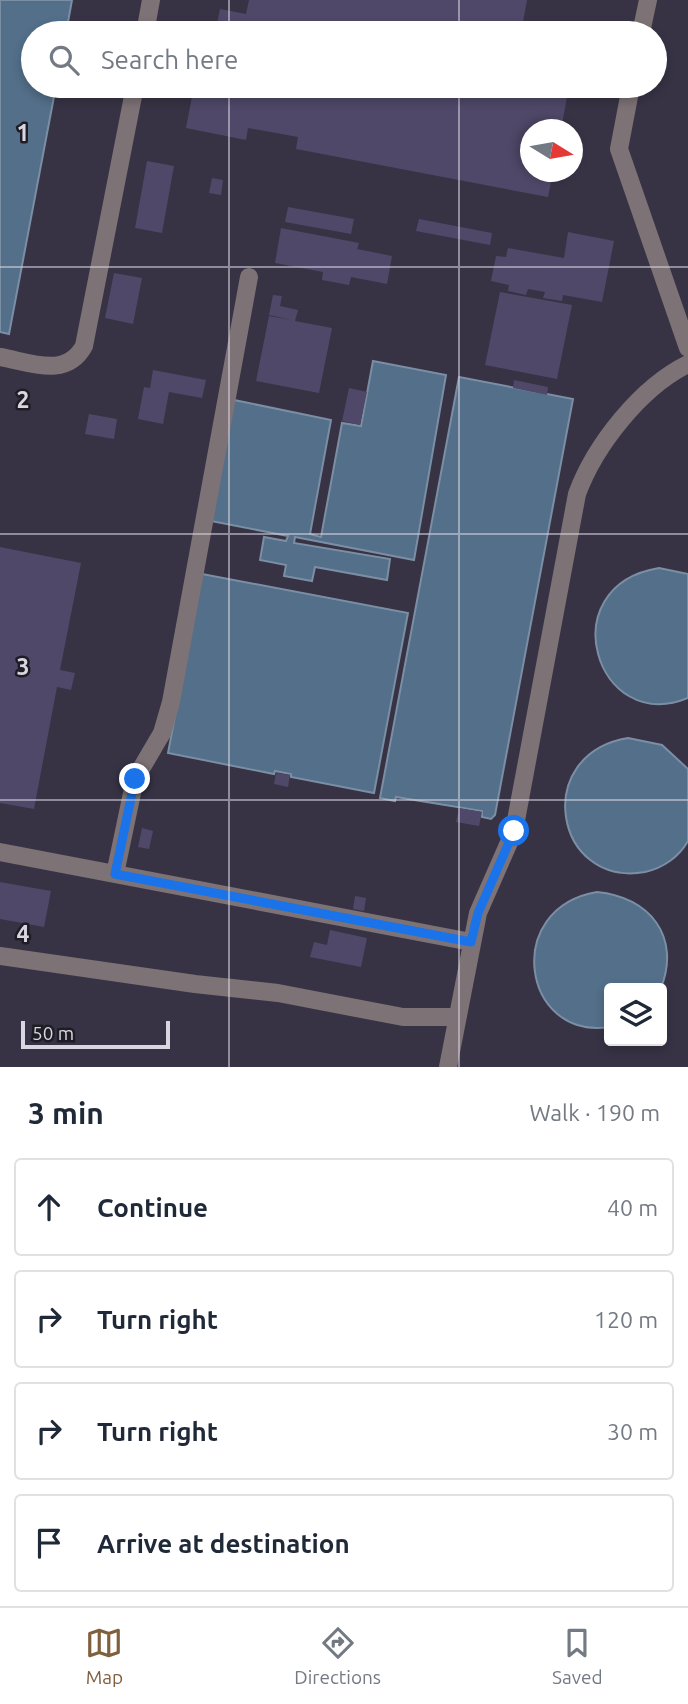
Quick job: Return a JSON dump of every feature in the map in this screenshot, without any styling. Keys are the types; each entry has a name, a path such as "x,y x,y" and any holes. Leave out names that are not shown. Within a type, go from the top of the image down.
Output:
{"lane":[{"path":"147,21 151,0"},
{"path":"644,21 648,0"},
{"path":"0,357 62,366 73,362 84,346 133,98"},
{"path":"629,98 619,149 688,348"},
{"path":"115,874 135,779 162,733 171,702 249,277"},
{"path":"447,1067 478,913 514,831 581,485 608,438 654,384 688,364"},
{"path":"0,852 471,942"},
{"path":"0,956 278,993 403,1017 457,1017"}],"water":[{"path":"0,0 72,0 68,21 21,21 21,98 54,98 9,334 0,332"},
{"path":"373,361 446,375 414,560 295,537 294,543 390,559 387,580 315,567 312,581 284,576 286,565 260,560 264,537 286,541 288,536 211,521 234,400 331,420 310,534 321,537 342,423 361,426"},
{"path":"459,377 573,399 495,815 491,819 482,817 482,811 396,797 395,801 380,798"},
{"path":"659,568 688,574 688,698 656,704 629,696 610,678 598,654 596,627 605,601 625,580"},
{"path":"202,574 408,613 374,793 291,777 291,774 275,771 274,774 168,753"},
{"path":"628,738 662,745 688,769 688,841 670,861 645,872 614,871 590,860 574,841 566,817 567,792 577,768 597,749"},
{"path":"597,892 616,895 646,911 664,937 667,952 662,983 604,983 604,1027 580,1026 557,1014 542,994 535,970 536,945 547,922 567,903"}],"building":[{"path":"249,0 527,0 523,21 218,21 220,9 246,14"},
{"path":"192,98 567,98 563,119 520,119 520,182 551,182 548,197 296,149 298,137 248,128 246,140 186,128"},
{"path":"147,161 174,166 162,233 135,228"},
{"path":"212,178 223,180 221,195 209,193"},
{"path":"288,207 354,219 351,234 285,222"},
{"path":"419,219 492,233 490,245 416,231"},
{"path":"281,228 359,243 357,249 392,256 387,284 351,277 349,285 322,280 323,272 275,263"},
{"path":"568,232 614,241 602,302 563,295 562,301 543,298 545,292 528,289 526,295 508,291 509,285 491,281 496,256 506,257 508,248 564,258"},
{"path":"114,273 142,278 133,324 105,318"},
{"path":"500,292 572,305 557,379 485,365"},
{"path":"273,295 282,296 280,306 298,310 295,321 332,328 319,393 256,381 269,316 291,320 269,315"},
{"path":"153,370 206,380 202,398 169,392 163,424 138,419 144,387 150,388"},
{"path":"514,380 548,387 547,395 513,388"},
{"path":"349,388 367,392 360,425 342,421"},
{"path":"89,414 117,419 114,439 85,434"},
{"path":"0,547 81,563 60,670 75,673 71,690 57,687 34,809 0,803"},
{"path":"276,773 290,775 288,787 274,784"},
{"path":"459,808 482,812 479,826 456,822"},
{"path":"142,828 153,831 149,849 138,847"},
{"path":"0,882 51,891 44,927 0,919"},
{"path":"355,896 366,898 364,911 353,909"},
{"path":"330,930 367,938 361,967 310,957 314,942 327,945"}],"route":[{"path":"135,779 115,874 471,942 478,913 514,831"}]}
